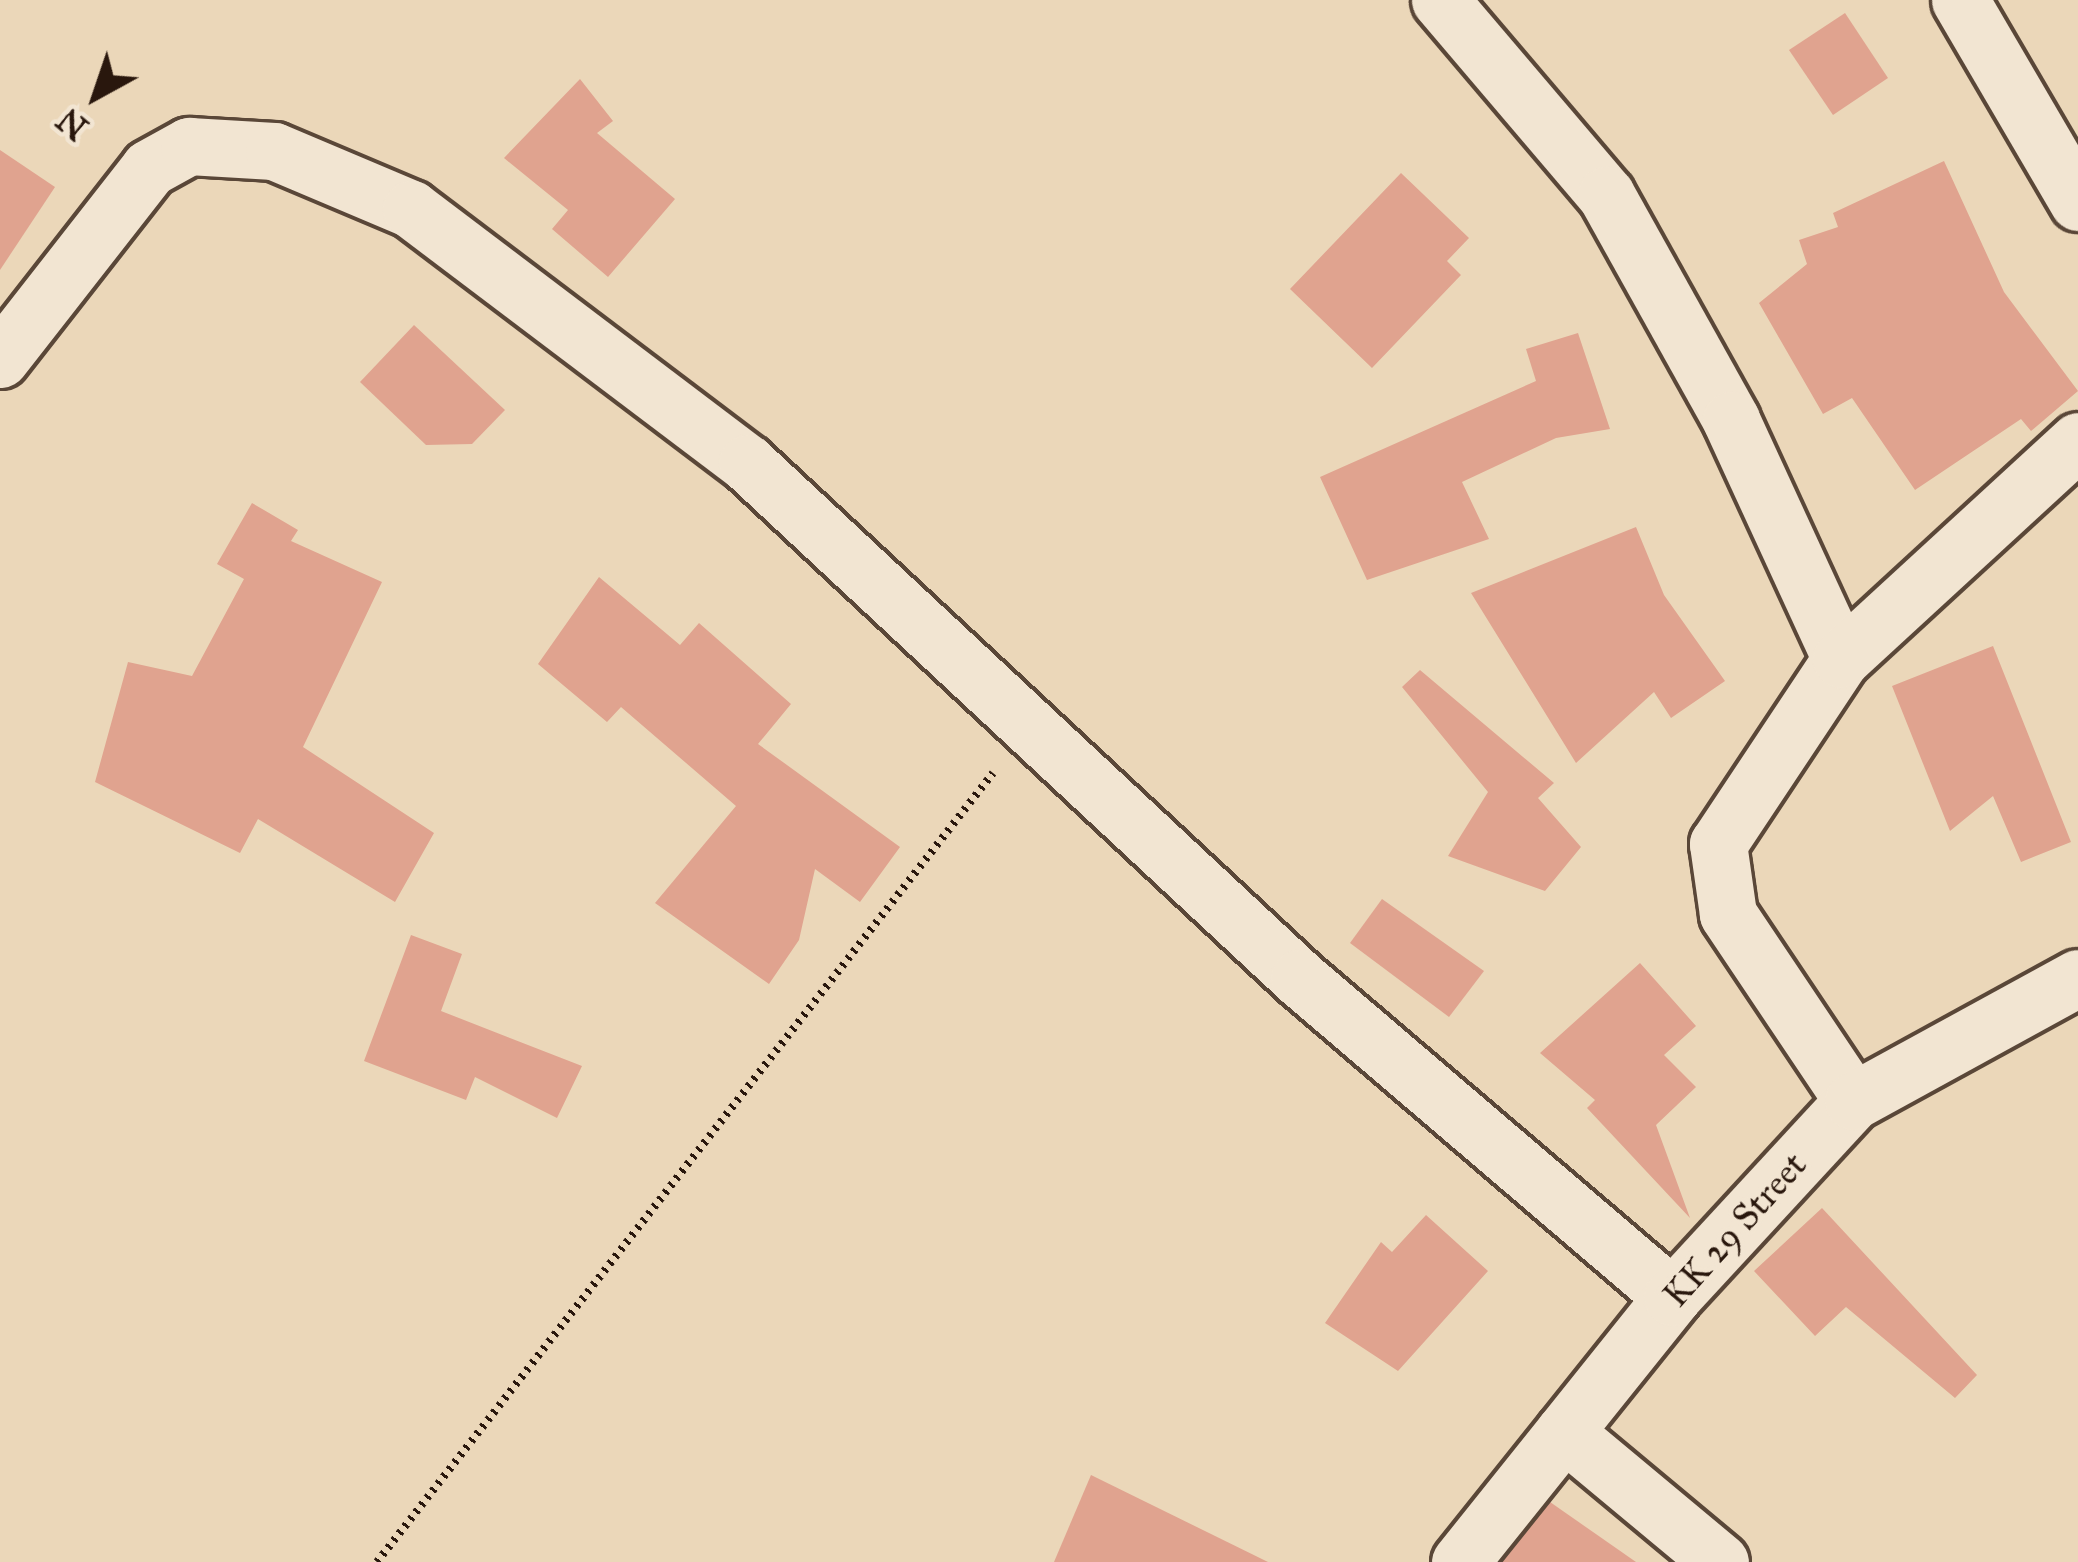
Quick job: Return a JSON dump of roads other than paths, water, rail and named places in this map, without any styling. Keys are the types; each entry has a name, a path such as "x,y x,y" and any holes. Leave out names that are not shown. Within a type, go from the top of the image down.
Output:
{"street":[{"path":"1440,0 1606,195 1731,420 1841,659"},
{"path":"1960,0 2078,202"},
{"path":"0,358 149,168 189,146 274,151 411,209 728,449 1299,978 1672,1297"},
{"path":"1852,1101 1728,914 1718,844 1841,659 2078,442"},
{"name":"KK 29 Street","path":"1460,1562 1672,1297 1852,1101 2078,978"},
{"path":"1564,1432 1720,1562"}]}
